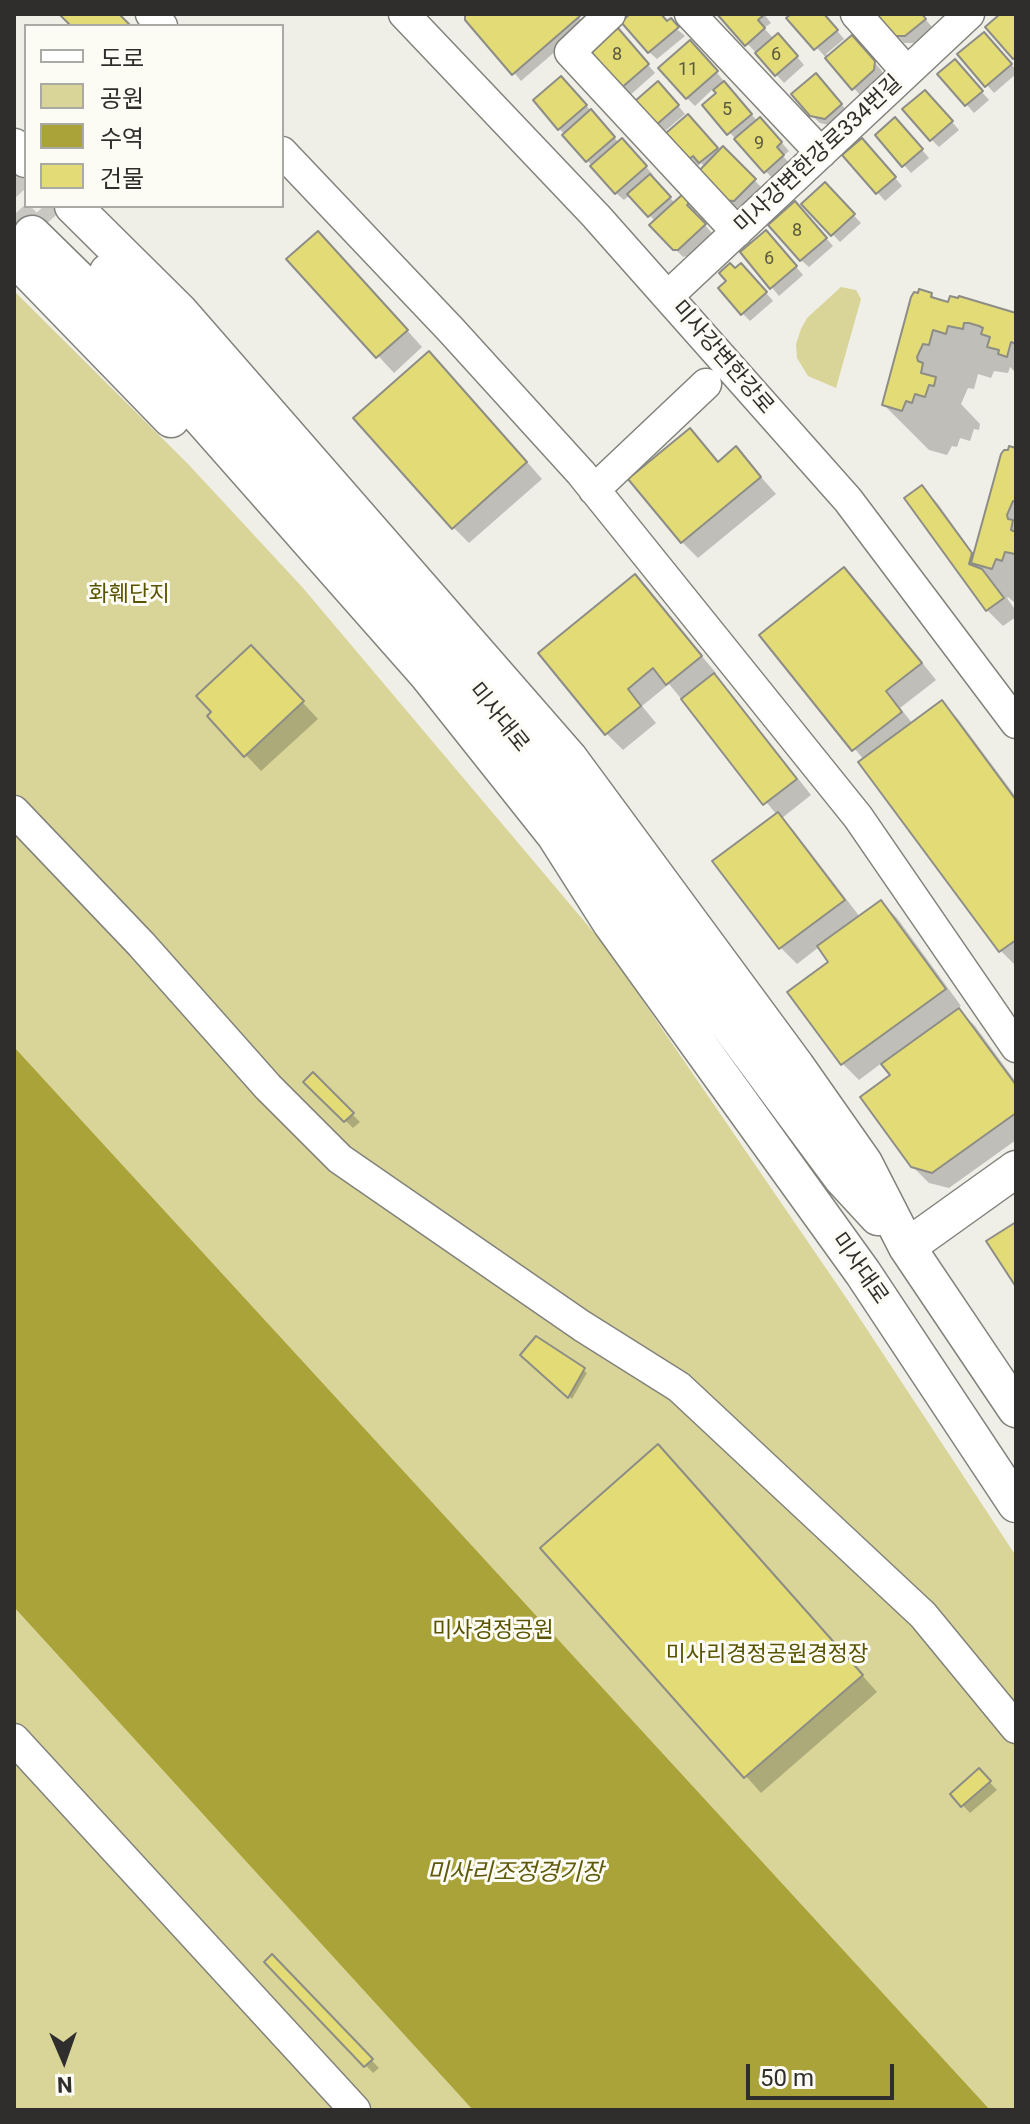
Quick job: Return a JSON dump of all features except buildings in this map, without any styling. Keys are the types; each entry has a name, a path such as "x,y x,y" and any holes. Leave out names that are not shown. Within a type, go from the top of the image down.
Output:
{"main road":[{"name":"미사대로","path":"38,231 233,482 437,717 568,879 611,923 863,1273 1016,1504"},
{"name":"미사대로","path":"38,231 180,312 569,758 855,1151 907,1247 1016,1409"},
{"path":"907,1247 1016,1169"}],"street":[{"path":"610,14 570,52 737,232"},
{"path":"690,14 821,153"},
{"path":"856,14 907,72"},
{"name":"미사강변한강로334번길","path":"668,296 969,14"},
{"name":"미사강변한강로","path":"415,17 848,500 1016,723"},
{"path":"284,154 451,330 594,490 858,817 1016,1047"},
{"path":"594,490 706,384"},
{"path":"14,811 141,944 268,1087 340,1159 582,1326 679,1387 923,1615 1016,1728"},
{"path":"14,1739 355,2110"}],"green space":[{"path":"841,287 856,290 861,299 836,388 808,376 797,358 796,344 807,318"},
{"name":"미사경정공원","path":"14,291 189,465 303,588 606,947 847,1299 1016,1556 1016,2110 14,2110"}],"water":[{"name":"미사리조정경기장","path":"14,1047 990,2110 473,2110 14,1607"}],"tunnel":[{"path":"14,175 24,186"},
{"path":"46,208 54,217"},
{"path":"14,215 32,234"}],"park label":[{"name":"화훼단지","path":"129,595"},
{"name":"미사리경정공원경정장","path":"767,1655"}]}
